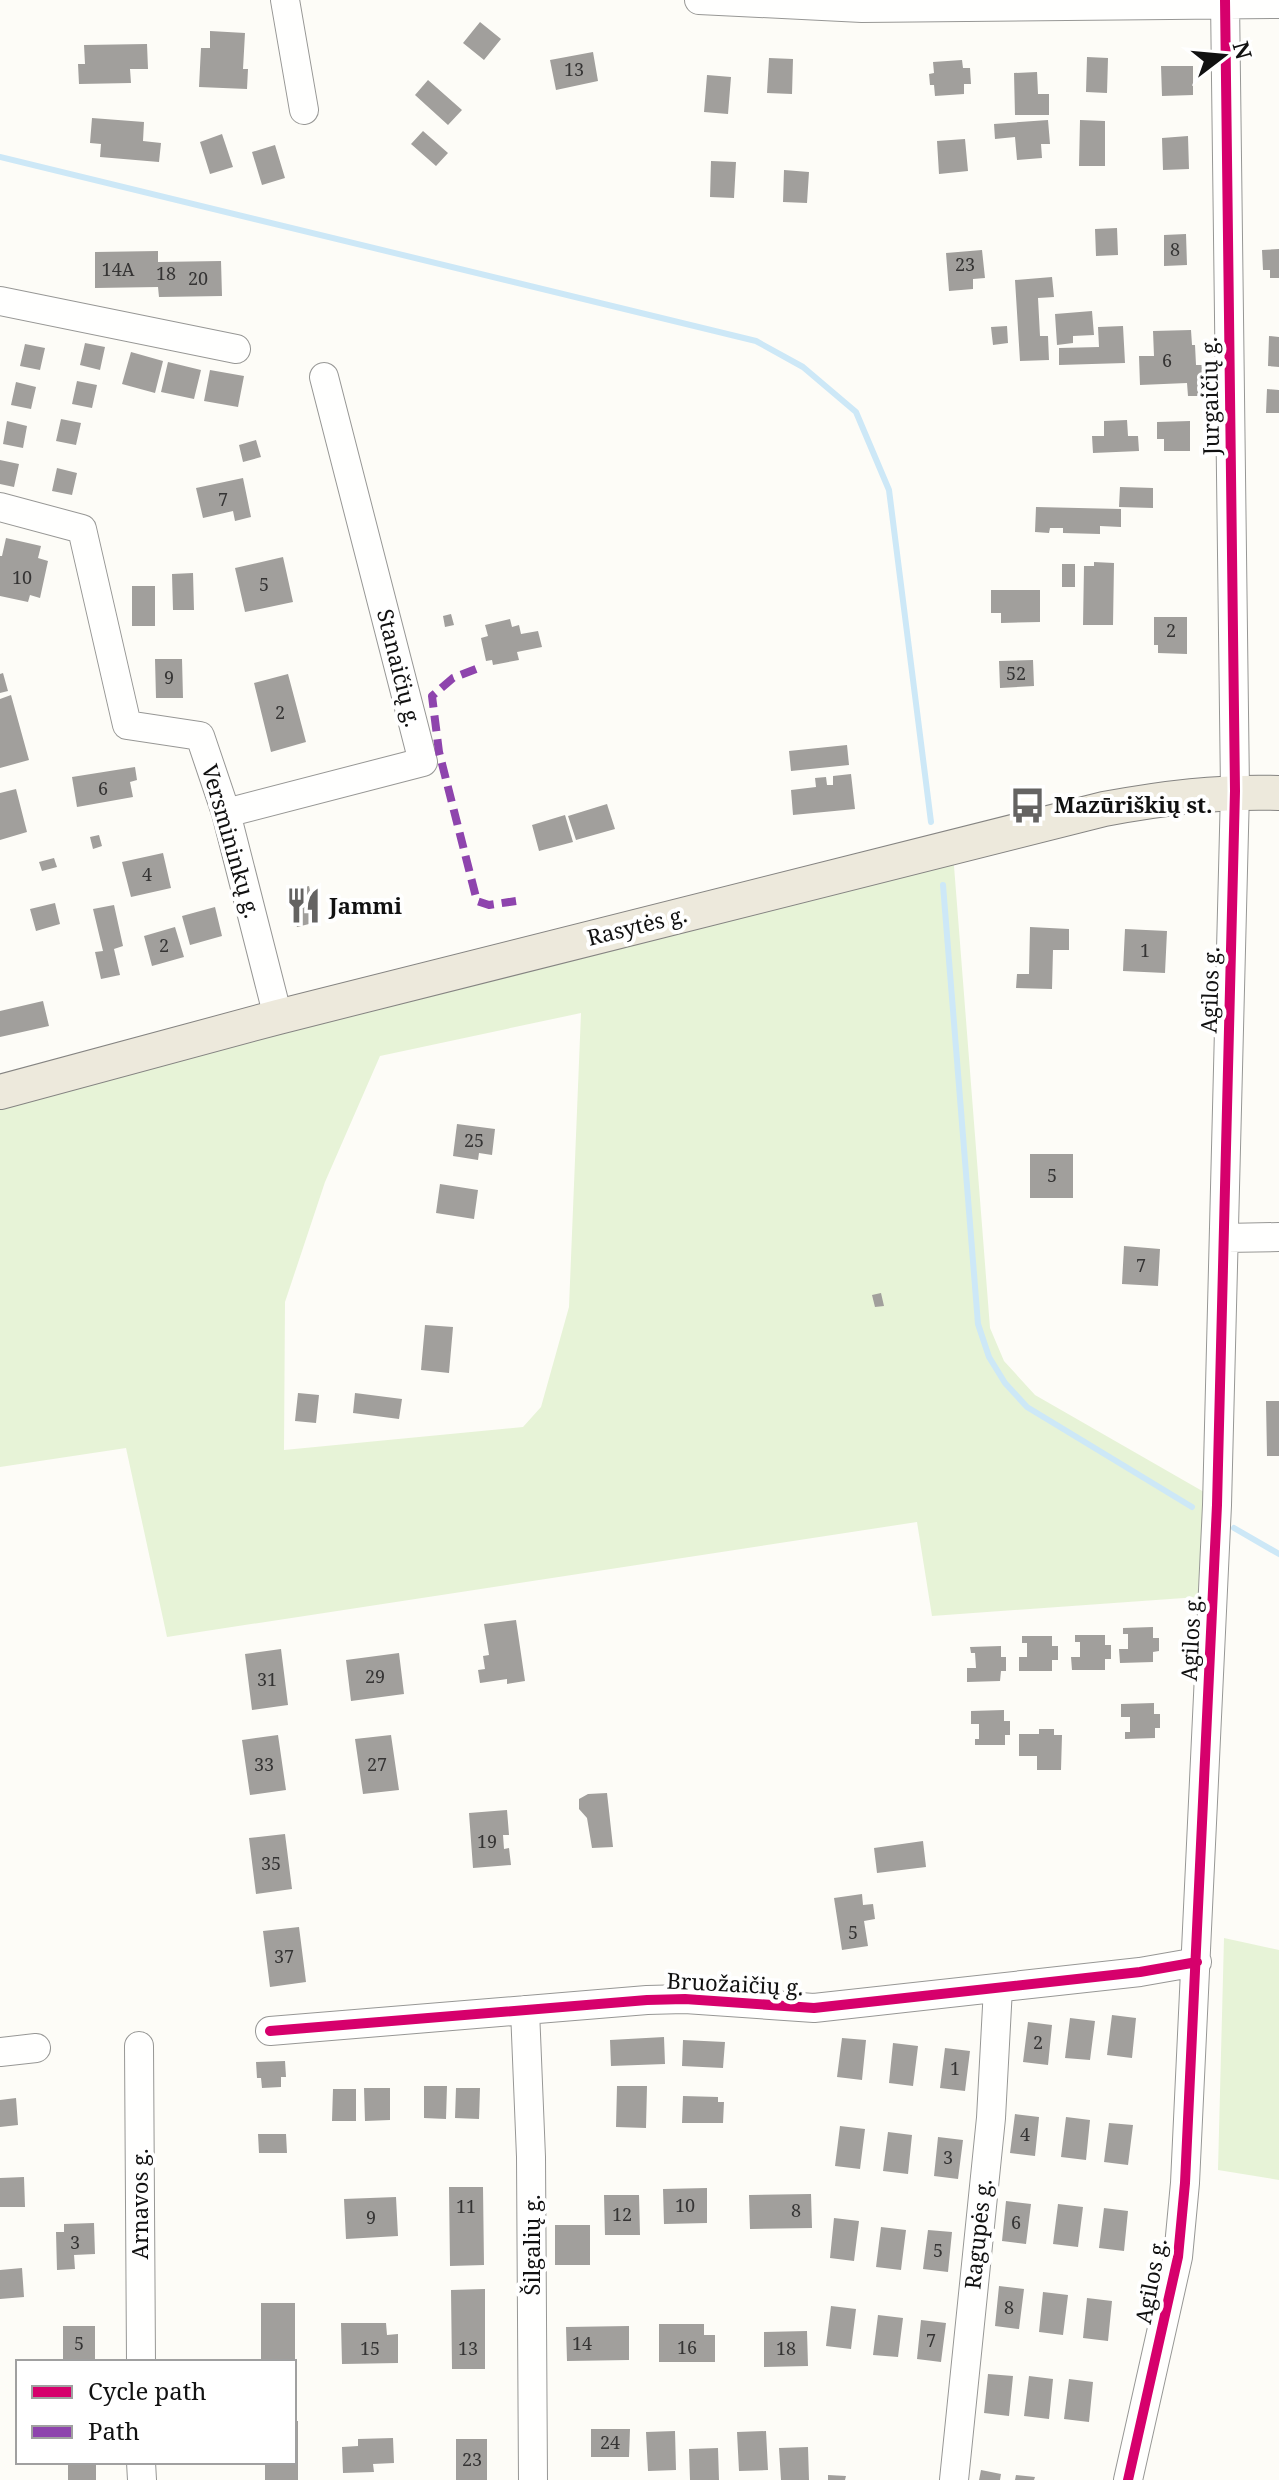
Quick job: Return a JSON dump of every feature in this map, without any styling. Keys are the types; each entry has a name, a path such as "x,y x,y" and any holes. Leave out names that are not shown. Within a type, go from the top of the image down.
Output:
{"main road":[{"name":"Rasytės g.","path":"0,1092 278,1017 1104,809 1183,795 1235,791 1279,793"}],"street":[{"path":"285,0 304,110"},
{"path":"699,0 862,8 1279,4"},
{"name":"Jurgaičių g.","path":"1225,3 1235,791"},
{"path":"0,301 236,349"},
{"name":"Stanaičių g.","path":"226,813 423,762 324,377"},
{"name":"Versmininkų g.","path":"0,507 82,529 127,725 200,736 226,813 278,1017"},
{"name":"Agilos g.","path":"1128,2480 1178,2257 1185,2183 1217,1505 1235,791"},
{"path":"1224,1238 1279,1237"},
{"name":"Bruožaičių g.","path":"270,2031 685,1999 814,2008 1140,1972 1197,1962"},
{"name":"Ragupės g.","path":"954,2480 991,2118 998,1988"},
{"name":"Šilgalių g.","path":"525,2010 531,2157 533,2480"},
{"name":"Arnavos g.","path":"139,2046 141,2360"},
{"path":"0,2052 36,2048"}],"green space":[{"path":"953,853 990,1328 1004,1361 1035,1395 1204,1492 1198,1597 932,1616 917,1522 167,1637 126,1448 0,1467 0,1106","holes":["581,1013 569,1307 541,1407 523,1427 284,1450 285,1302 325,1182 380,1056"]},
{"path":"1224,1938 1279,1950 1279,2180 1218,2170"}],"building":[{"path":"480,22 501,39 484,60 463,43"},
{"path":"210,31 245,33 243,69 248,69 247,89 199,87 201,48 210,48"},
{"path":"147,44 148,69 130,69 131,83 79,84 78,64 85,64 84,45"},
{"path":"593,52 598,81 556,90 550,60"},
{"path":"1087,57 1108,58 1107,93 1086,92"},
{"path":"769,58 793,59 792,94 767,93"},
{"path":"962,60 963,68 970,68 971,84 964,84 964,94 935,96 929,74 934,73 933,62"},
{"path":"1161,66 1193,66 1193,95 1162,96"},
{"path":"1037,72 1038,94 1049,94 1049,115 1015,115 1014,73"},
{"path":"707,75 731,77 728,114 704,112"},
{"path":"428,80 462,110 448,125 415,95"},
{"path":"92,118 144,122 143,141 161,143 159,162 100,157 101,144 90,143"},
{"path":"1048,120 1050,144 1041,144 1042,158 1017,160 1015,137 995,139 994,124"},
{"path":"1080,120 1105,121 1105,166 1079,166"},
{"path":"423,131 448,153 436,166 411,144"},
{"path":"222,134 233,167 210,174 200,142"},
{"path":"1188,136 1189,169 1163,170 1162,138"},
{"path":"965,139 968,171 939,174 937,141"},
{"path":"275,145 285,178 262,185 252,152"},
{"path":"711,161 736,162 734,198 710,197"},
{"path":"784,170 809,172 807,203 783,202"},
{"path":"1117,228 1118,255 1096,256 1095,229"},
{"path":"1186,234 1187,265 1164,266 1164,235"},
{"path":"1279,249 1279,278 1270,278 1270,270 1263,270 1262,250"},
{"path":"982,250 985,278 973,279 973,289 949,291 946,253"},
{"path":"158,251 158,262 221,261 222,296 159,297 158,287 95,288 95,252"},
{"path":"1052,277 1054,297 1038,298 1040,336 1048,336 1049,360 1020,361 1015,280"},
{"path":"1092,311 1094,335 1073,336 1073,343 1057,345 1055,314"},
{"path":"1007,326 1008,343 993,345 991,327"},
{"path":"1123,326 1125,363 1059,365 1059,348 1099,347 1098,327"},
{"path":"1191,330 1196,365 1206,365 1207,396 1188,396 1187,383 1140,385 1139,356 1154,356 1153,331"},
{"path":"1269,336 1279,337 1279,367 1268,366"},
{"path":"85,343 105,347 100,370 80,365"},
{"path":"25,344 45,348 40,370 20,366"},
{"path":"131,352 163,361 155,393 122,384"},
{"path":"168,362 201,370 194,399 161,392"},
{"path":"210,370 244,376 238,407 204,401"},
{"path":"77,381 97,385 92,408 72,404"},
{"path":"16,382 36,387 31,409 11,405"},
{"path":"1267,389 1279,390 1279,413 1266,413"},
{"path":"61,419 81,423 76,445 56,441"},
{"path":"1127,420 1128,436 1138,436 1139,451 1093,453 1092,436 1104,436 1104,421"},
{"path":"7,421 27,426 23,448 3,444"},
{"path":"1190,421 1190,451 1164,451 1164,439 1157,439 1157,422"},
{"path":"256,440 261,457 243,462 239,445"},
{"path":"0,460 19,464 14,487 0,484"},
{"path":"57,468 77,473 72,495 52,491"},
{"path":"243,478 251,517 235,521 233,511 203,518 196,488"},
{"path":"1120,487 1153,488 1153,508 1119,507"},
{"path":"1036,507 1121,509 1121,527 1100,526 1100,534 1063,533 1063,528 1050,528 1049,533 1035,532"},
{"path":"6,538 41,546 38,558 48,561 40,598 30,595 28,602 0,596 0,556"},
{"path":"283,557 293,602 245,612 235,568"},
{"path":"1094,562 1114,563 1113,625 1083,625 1084,566 1094,566"},
{"path":"1062,564 1075,564 1075,587 1062,587"},
{"path":"193,573 194,610 173,610 172,574"},
{"path":"132,586 155,586 155,626 132,626"},
{"path":"991,590 1040,590 1040,622 1001,623 1001,613 991,613"},
{"path":"451,614 454,625 445,627 443,616"},
{"path":"1154,617 1187,617 1187,654 1158,653 1158,645 1154,645"},
{"path":"510,619 512,627 519,625 521,634 538,631 542,647 517,652 519,660 493,665 492,660 486,661 481,638 488,636 485,625"},
{"path":"155,659 182,659 183,698 156,698"},
{"path":"1033,660 1034,686 1000,688 999,661"},
{"path":"3,673 8,691 0,693 0,674"},
{"path":"288,674 306,742 271,752 254,683"},
{"path":"11,695 29,760 0,768 0,699"},
{"path":"847,745 849,765 791,771 789,751"},
{"path":"135,767 137,780 130,782 133,797 77,807 72,777"},
{"path":"851,774 855,809 793,815 791,790 816,787 815,778 826,777 827,785 833,785 833,776"},
{"path":"16,789 27,832 0,840 0,793"},
{"path":"607,804 615,829 576,840 568,816"},
{"path":"565,815 573,842 539,851 532,825"},
{"path":"99,835 102,846 93,849 90,837"},
{"path":"163,853 171,888 131,897 122,862"},
{"path":"54,858 57,867 42,871 39,862"},
{"name":"Jammi","path":"309,886 317,922 297,927 288,891"},
{"path":"55,903 60,924 36,931 30,909"},
{"path":"114,905 123,946 114,949 120,975 101,979 95,952 103,951 93,909"},
{"path":"215,907 222,936 190,945 182,916"},
{"path":"175,927 184,957 152,966 144,936"},
{"path":"1030,927 1069,929 1069,950 1053,950 1052,989 1016,988 1017,974 1029,974"},
{"path":"1125,929 1167,931 1165,973 1123,971"},
{"path":"43,1001 49,1026 0,1037 0,1011"},
{"path":"457,1124 495,1129 492,1155 479,1153 478,1160 453,1156"},
{"path":"1030,1154 1073,1154 1073,1198 1030,1198"},
{"path":"440,1184 478,1190 474,1219 436,1213"},
{"path":"1124,1246 1160,1249 1158,1286 1122,1284"},
{"path":"881,1293 884,1306 875,1307 872,1295"},
{"path":"425,1325 453,1327 449,1373 421,1370"},
{"path":"298,1393 319,1395 316,1423 295,1421"},
{"path":"355,1393 402,1399 399,1419 353,1413"},
{"path":"1266,1401 1279,1401 1279,1456 1267,1456"},
{"path":"516,1620 525,1681 507,1684 507,1679 480,1683 478,1670 485,1669 483,1656 489,1655 484,1624"},
{"path":"1153,1627 1153,1638 1159,1638 1159,1651 1153,1652 1153,1662 1120,1663 1119,1649 1128,1649 1128,1634 1123,1634 1123,1628"},
{"path":"1075,1635 1105,1635 1105,1645 1111,1645 1111,1659 1105,1659 1105,1670 1072,1670 1071,1657 1080,1657 1080,1642 1075,1642"},
{"path":"1022,1636 1052,1636 1052,1646 1058,1646 1058,1660 1052,1660 1052,1671 1019,1671 1019,1657 1027,1657 1027,1643 1022,1643"},
{"path":"1001,1646 1001,1657 1006,1657 1006,1671 1001,1671 1000,1681 967,1682 967,1668 976,1668 975,1653 971,1653 970,1647"},
{"path":"281,1649 288,1705 252,1710 245,1654"},
{"path":"399,1653 404,1694 351,1701 346,1660"},
{"path":"1154,1703 1154,1714 1160,1714 1160,1728 1155,1728 1155,1738 1125,1739 1125,1732 1130,1732 1130,1717 1121,1717 1121,1704"},
{"path":"1004,1710 1004,1721 1010,1721 1010,1735 1005,1735 1005,1745 975,1745 975,1739 979,1739 979,1724 971,1724 971,1711"},
{"path":"1039,1729 1054,1729 1054,1735 1062,1735 1061,1770 1037,1770 1037,1756 1019,1756 1019,1734 1039,1734"},
{"path":"278,1735 286,1790 250,1795 242,1740"},
{"path":"391,1735 399,1790 363,1794 355,1739"},
{"path":"607,1793 613,1847 592,1848 587,1818 579,1809 579,1799 588,1794"},
{"path":"507,1810 509,1835 503,1835 504,1849 509,1848 511,1865 473,1868 469,1813"},
{"path":"285,1834 292,1889 256,1894 249,1838"},
{"path":"923,1841 926,1867 877,1873 874,1848"},
{"path":"862,1894 863,1905 873,1904 875,1919 864,1921 868,1946 842,1950 834,1898"},
{"path":"299,1927 306,1982 270,1987 263,1931"},
{"path":"1112,2015 1136,2018 1132,2058 1107,2055"},
{"path":"1070,2018 1095,2021 1090,2060 1065,2058"},
{"path":"1028,2022 1052,2025 1048,2065 1023,2062"},
{"path":"664,2037 665,2064 611,2066 610,2040"},
{"path":"842,2038 866,2040 862,2080 837,2077"},
{"path":"683,2040 725,2042 723,2068 682,2066"},
{"path":"893,2043 918,2046 913,2086 889,2083"},
{"path":"945,2048 970,2051 965,2091 940,2088"},
{"path":"285,2061 286,2077 281,2077 281,2087 262,2088 261,2078 257,2078 256,2062"},
{"path":"424,2086 447,2086 446,2119 424,2118"},
{"path":"617,2086 647,2086 646,2128 616,2127"},
{"path":"364,2088 390,2088 390,2120 365,2121"},
{"path":"456,2088 480,2088 479,2119 455,2118"},
{"path":"333,2089 356,2089 356,2121 332,2121"},
{"path":"683,2096 718,2097 718,2102 724,2102 723,2123 682,2123"},
{"path":"16,2098 18,2125 0,2127 0,2100"},
{"path":"1015,2114 1039,2117 1035,2156 1010,2153"},
{"path":"1066,2117 1090,2120 1086,2160 1061,2157"},
{"path":"1109,2123 1133,2125 1128,2165 1104,2162"},
{"path":"840,2126 865,2129 860,2169 835,2166"},
{"path":"888,2132 912,2135 908,2174 883,2171"},
{"path":"258,2134 286,2134 287,2153 259,2153"},
{"path":"938,2137 963,2140 958,2179 934,2176"},
{"path":"24,2177 25,2207 0,2207 0,2178"},
{"path":"449,2187 483,2187 484,2265 450,2266"},
{"path":"707,2188 707,2223 664,2224 663,2189"},
{"path":"811,2194 812,2228 750,2229 749,2195"},
{"path":"604,2195 639,2195 640,2235 605,2235"},
{"path":"396,2197 398,2236 346,2239 344,2199"},
{"path":"1006,2201 1031,2204 1026,2244 1002,2241"},
{"path":"1058,2204 1083,2207 1078,2247 1053,2244"},
{"path":"1104,2208 1128,2211 1124,2251 1099,2248"},
{"path":"834,2218 859,2221 854,2261 830,2258"},
{"path":"94,2223 95,2254 74,2255 75,2269 57,2270 56,2232 64,2232 64,2224"},
{"path":"555,2225 590,2225 590,2265 555,2265"},
{"path":"881,2227 906,2230 901,2270 876,2267"},
{"path":"928,2230 952,2232 948,2272 923,2269"},
{"path":"22,2268 24,2297 0,2299 0,2270"},
{"path":"999,2286 1024,2289 1019,2329 995,2326"},
{"path":"485,2289 485,2369 452,2369 451,2290"},
{"path":"1043,2292 1068,2295 1063,2335 1039,2332"},
{"path":"1087,2298 1112,2301 1108,2341 1083,2338"},
{"path":"261,2303 295,2303 295,2360 261,2360"},
{"path":"831,2306 856,2309 851,2349 826,2346"},
{"path":"878,2315 903,2318 898,2357 873,2355"},
{"path":"921,2320 946,2323 941,2362 917,2359"},
{"path":"341,2323 386,2323 387,2335 398,2334 398,2363 342,2364"},
{"path":"659,2324 704,2324 704,2335 715,2335 715,2362 659,2362"},
{"path":"63,2326 95,2326 95,2360 63,2360"},
{"path":"629,2326 629,2360 567,2361 566,2327"},
{"path":"807,2331 808,2366 764,2367 764,2332"},
{"path":"988,2374 1013,2376 1009,2416 984,2413"},
{"path":"1029,2376 1053,2379 1049,2419 1024,2416"},
{"path":"1069,2379 1093,2382 1089,2422 1064,2419"},
{"path":"298,2421 298,2480 265,2480 265,2464 296,2464"},
{"path":"591,2429 630,2429 629,2457 591,2457"},
{"path":"675,2431 676,2470 648,2471 646,2432"},
{"path":"766,2431 768,2470 739,2471 737,2432"},
{"path":"393,2438 394,2463 373,2464 374,2472 343,2473 342,2447 358,2446 358,2439"},
{"path":"456,2439 487,2439 487,2480 456,2480"},
{"path":"808,2447 809,2480 781,2480 779,2448"},
{"path":"718,2448 719,2480 690,2480 689,2449"},
{"path":"68,2464 96,2464 96,2480 68,2480"},
{"path":"981,2470 1001,2474 1000,2480 979,2480"},
{"path":"828,2475 846,2476 845,2480 828,2480"},
{"path":"1016,2475 1035,2477 1034,2480 1015,2480"}],"waterway":[{"path":"0,157 756,341 803,367 856,412 889,490 931,822"},
{"path":"943,885 978,1324 989,1357 1005,1383 1027,1407 1192,1507"},
{"path":"1234,1528 1279,1554"}],"marked path":[{"path":"476,669 453,678 432,696 439,752 477,901 489,905 516,901"}],"cycle path":[{"path":"1128,2480 1178,2257 1185,2183 1217,1505 1235,791 1225,0"},
{"path":"270,2031 647,2000 685,1999 814,2008 1140,1972 1197,1962"}],"place":[{"name":"Mazūriškių st.","path":"1028,805"},
{"name":"Jammi","path":"303,906"}]}
